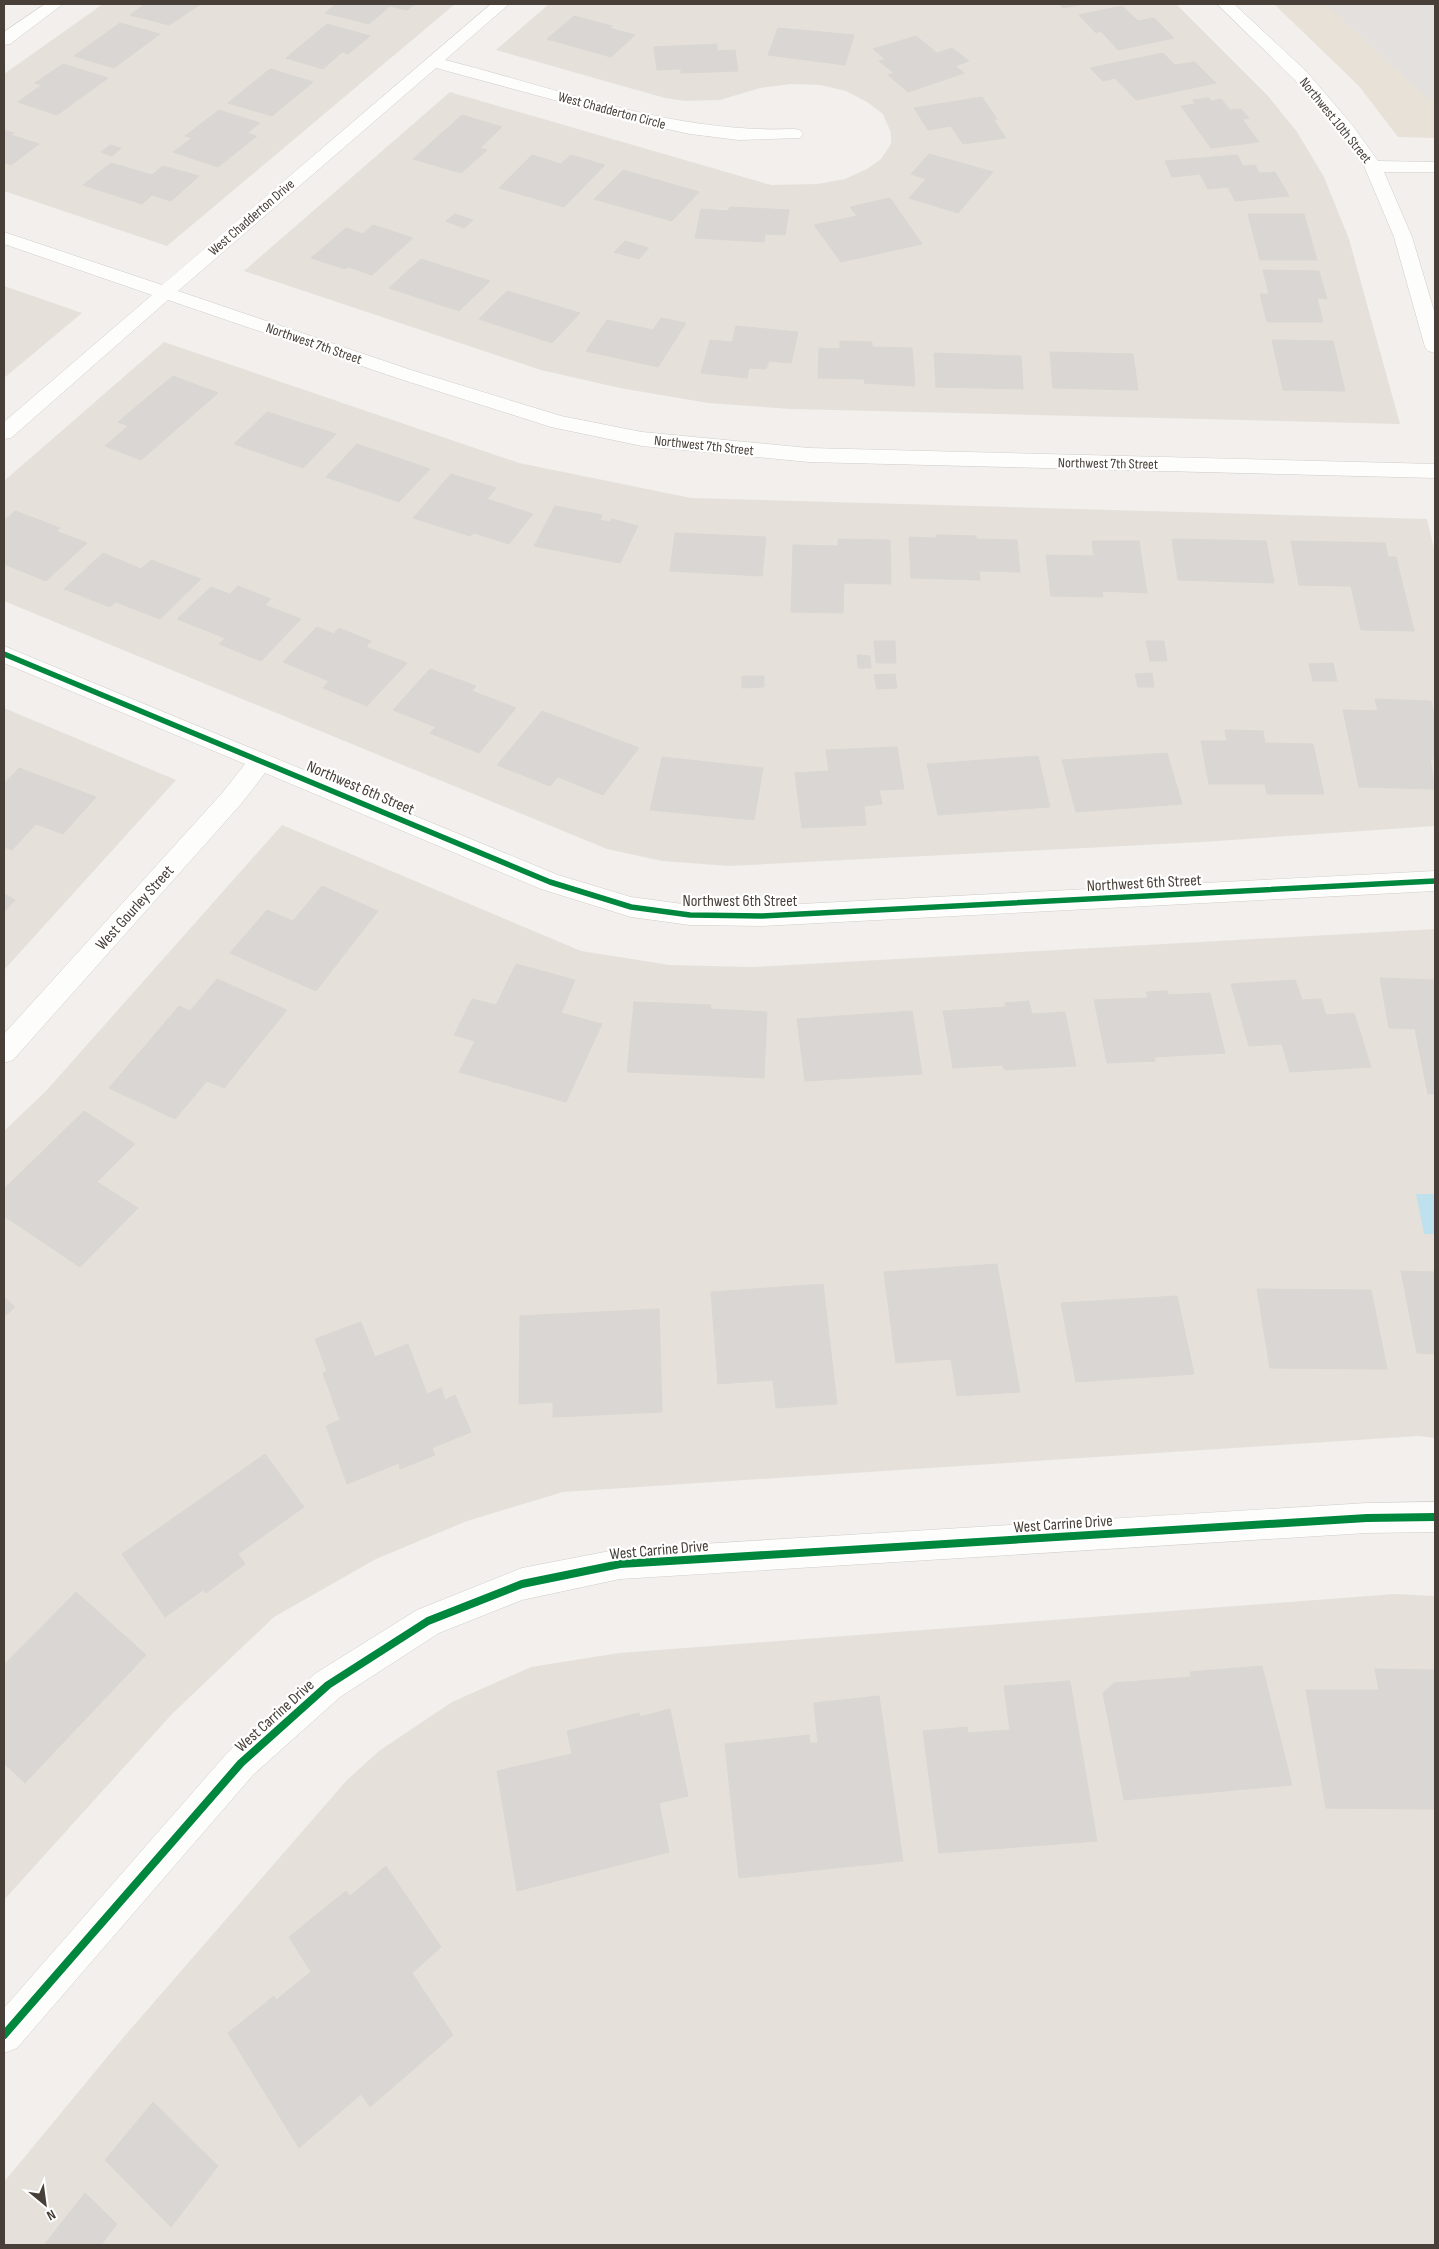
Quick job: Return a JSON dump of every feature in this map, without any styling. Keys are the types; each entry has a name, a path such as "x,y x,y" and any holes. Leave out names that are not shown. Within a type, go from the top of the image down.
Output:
{"street":[{"path":"4,40 55,4"},
{"name":"West Chadderton Drive","path":"4,433 501,4"},
{"name":"Northwest 10th Street","path":"1225,4 1301,76 1347,130 1373,166 1403,237 1435,346"},
{"name":"West Chadderton Circle","path":"433,62 663,125 705,133 758,137 794,134"},
{"path":"1373,166 1435,167"},
{"name":"Northwest 7th Street","path":"4,238 404,374 549,419 642,438 733,450 809,455 1435,471"},
{"name":"Northwest 6th Street","path":"4,654 550,882 631,907 690,915 762,916 1435,880"},
{"name":"West Gourley Street","path":"4,1052 232,798 261,760"},
{"name":"West Carrine Drive","path":"4,2035 241,1764 328,1685 428,1622 522,1584 620,1564 1367,1518 1435,1517"}],"shaded area":[{"path":"103,4 455,4 167,246 4,191 4,74"},
{"path":"549,4 1176,4 1268,96 1297,132 1324,177 1349,239 1400,424 791,409 708,403 620,388 541,370 244,271 450,92 771,185 818,184 845,179 867,169 881,159 891,144 891,133 883,114 867,102 846,91 820,85 791,84 760,88 720,100 685,101 665,98 496,50"},
{"path":"1274,4 1435,4 1435,138 1398,137 1359,86"},
{"path":"1326,4 1435,4 1435,102 1425,96"},
{"path":"4,286 82,313 4,378"},
{"path":"164,342 519,463 691,498 1427,519 1435,553 1435,826 1202,842 730,866 662,861 607,849 4,601 4,481"},
{"path":"4,708 176,780 4,970"},
{"path":"282,825 581,951 670,965 753,967 1435,929 1435,1438 1418,1436 563,1492 467,1521 376,1559 274,1617 172,1714 4,1900 4,1131 46,1091"},
{"path":"1395,1594 1435,1596 1435,2245 4,2245 4,2182 122,2039 347,1780 379,1751 452,1702 531,1667 619,1653"}],"water":[{"path":"1416,1194 1435,1194 1435,1234 1424,1234"}],"building":[{"path":"145,4 201,4 169,25 130,15"},
{"path":"336,4 415,4 407,10 390,6 369,24 325,13"},
{"path":"1059,4 1085,4 1063,8"},
{"path":"1122,6 1138,21 1154,18 1174,38 1118,50 1101,31 1096,33 1079,15"},
{"path":"574,16 612,26 609,28 635,35 611,57 547,39"},
{"path":"120,23 160,34 114,68 74,56"},
{"path":"327,24 370,36 348,54 342,52 323,69 286,58"},
{"path":"778,28 854,35 845,65 768,55"},
{"path":"916,36 937,53 952,48 969,61 955,66 964,73 908,92 888,75 894,73 879,61 885,59 873,49"},
{"path":"717,44 717,51 735,50 738,71 681,73 681,69 657,70 654,47"},
{"path":"1163,53 1175,65 1195,62 1216,83 1136,100 1115,78 1103,81 1090,68"},
{"path":"63,64 108,78 57,115 18,102 42,85 35,83"},
{"path":"270,69 313,82 272,116 228,103"},
{"path":"982,97 997,119 994,120 1006,138 963,144 951,126 928,130 914,108"},
{"path":"1209,98 1211,101 1221,99 1230,110 1241,109 1249,118 1242,119 1259,142 1211,148 1181,106 1195,104 1193,100"},
{"path":"219,110 260,123 247,133 257,136 218,167 173,152 192,138 185,136"},
{"path":"462,115 502,127 480,148 487,150 461,173 413,159"},
{"path":"4,130 14,133 11,135 39,144 11,165 4,162"},
{"path":"110,145 121,148 112,156 101,152"},
{"path":"929,154 993,172 958,213 909,198 926,179 911,174"},
{"path":"532,155 561,164 571,155 605,165 564,207 499,188"},
{"path":"1237,155 1243,166 1255,165 1259,173 1275,172 1289,196 1235,201 1228,187 1208,189 1200,174 1172,177 1165,161"},
{"path":"111,163 152,175 163,166 199,176 171,201 152,195 142,204 83,185"},
{"path":"623,170 699,192 672,221 594,199"},
{"path":"890,198 922,244 841,262 814,225 857,216 850,207"},
{"path":"730,207 789,210 785,235 765,234 764,242 695,238 701,209 728,211"},
{"path":"455,214 473,220 464,228 446,221"},
{"path":"1248,214 1304,214 1317,260 1260,260"},
{"path":"373,225 413,238 372,275 311,258 346,228 363,234"},
{"path":"625,241 649,248 639,259 614,252"},
{"path":"421,259 490,281 459,311 389,288"},
{"path":"1263,270 1319,271 1327,299 1317,298 1323,322 1267,322 1260,294 1269,294"},
{"path":"507,291 580,313 552,343 479,319"},
{"path":"661,318 686,323 658,367 586,351 607,320 653,330"},
{"path":"736,326 798,332 791,363 769,361 766,369 749,368 747,378 701,373 710,340 732,342"},
{"path":"1272,340 1333,341 1345,391 1283,390"},
{"path":"840,341 872,342 872,347 912,348 915,386 864,383 865,379 818,378 819,348 840,349"},
{"path":"1050,352 1133,354 1138,390 1053,388"},
{"path":"934,353 1021,356 1023,389 936,387"},
{"path":"173,376 218,393 141,460 105,446 128,426 118,422"},
{"path":"267,412 336,434 303,468 234,444"},
{"path":"357,444 430,469 399,502 326,477"},
{"path":"451,474 496,488 487,499 533,514 509,544 474,533 470,536 413,518"},
{"path":"555,506 602,515 600,520 610,522 612,519 638,526 620,563 534,546"},
{"path":"15,511 60,528 56,531 87,543 46,581 4,564 4,521"},
{"path":"675,533 766,537 762,576 670,571"},
{"path":"936,535 976,536 976,539 1017,540 1020,572 979,571 980,580 911,578 909,537 936,538"},
{"path":"838,539 890,540 891,584 844,583 843,613 791,612 793,545 838,546"},
{"path":"1172,539 1266,541 1274,583 1178,580"},
{"path":"1092,541 1139,541 1147,593 1102,591 1103,597 1051,596 1046,555 1094,556"},
{"path":"1291,541 1385,543 1388,557 1396,557 1414,631 1361,630 1351,586 1299,585"},
{"path":"103,553 141,569 151,560 201,579 160,619 116,602 110,607 64,589"},
{"path":"238,586 271,599 265,605 301,619 261,661 219,644 225,638 177,619 211,587 230,594"},
{"path":"317,627 334,634 339,628 371,641 366,647 407,663 367,706 323,688 329,681 283,662"},
{"path":"874,641 895,641 896,663 876,663"},
{"path":"1146,641 1164,641 1167,661 1150,661"},
{"path":"857,655 870,656 871,668 858,668"},
{"path":"1333,663 1337,681 1313,681 1309,664"},
{"path":"430,669 476,686 472,691 516,708 479,753 430,733 436,727 393,710"},
{"path":"1152,673 1154,687 1138,687 1135,674"},
{"path":"895,674 897,688 877,689 874,675"},
{"path":"742,676 764,676 764,687 742,688"},
{"path":"1375,699 1431,701 1435,718 1435,759 1430,759 1435,789 1359,787 1343,710 1378,711"},
{"path":"542,711 639,748 603,795 558,777 550,786 497,765"},
{"path":"1225,730 1263,731 1265,743 1313,744 1324,794 1267,794 1265,784 1209,784 1201,741 1227,741"},
{"path":"897,747 904,789 879,790 882,804 864,806 866,825 802,828 795,773 829,771 826,750"},
{"path":"1167,753 1182,804 1076,812 1062,760"},
{"path":"1038,756 1050,807 938,815 927,764"},
{"path":"662,757 763,768 754,820 650,810"},
{"path":"19,768 96,797 63,834 36,824 12,850 4,847 4,784"},
{"path":"322,886 378,911 316,991 230,953 267,910 293,921"},
{"path":"4,894 15,900 4,912"},
{"path":"516,964 575,980 561,1013 602,1024 566,1102 459,1072 475,1041 454,1035 472,999 496,1005"},
{"path":"1380,978 1435,980 1435,1094 1428,1094 1415,1029 1389,1028"},
{"path":"217,979 287,1010 224,1088 207,1081 175,1119 109,1088 179,1006 190,1011"},
{"path":"1295,980 1302,1000 1321,999 1326,1015 1354,1013 1371,1067 1290,1072 1282,1044 1249,1046 1231,984"},
{"path":"1168,991 1168,995 1210,993 1225,1053 1154,1057 1155,1061 1107,1063 1094,1000 1148,998 1146,992"},
{"path":"1029,1001 1032,1014 1065,1012 1076,1066 1005,1070 1002,1065 953,1068 943,1011 1006,1007 1005,1003"},
{"path":"634,1002 711,1005 710,1009 767,1012 764,1078 627,1072"},
{"path":"912,1011 922,1074 805,1081 797,1019"},
{"path":"84,1111 135,1144 97,1182 138,1208 80,1267 4,1216 4,1189"},
{"path":"997,1264 1020,1392 957,1396 951,1359 896,1363 884,1272"},
{"path":"1401,1271 1435,1272 1435,1354 1417,1353"},
{"path":"823,1284 837,1404 776,1408 773,1380 718,1384 711,1292"},
{"path":"1257,1289 1371,1290 1387,1369 1270,1368"},
{"path":"1177,1296 1194,1374 1076,1382 1061,1303"},
{"path":"4,1297 15,1307 4,1317"},
{"path":"659,1309 662,1412 553,1417 553,1402 519,1404 520,1316"},
{"path":"361,1322 375,1357 408,1344 427,1394 441,1388 445,1400 455,1395 471,1432 432,1448 435,1455 400,1469 399,1463 347,1484 326,1426 340,1420 323,1373 327,1371 315,1339"},
{"path":"265,1454 304,1507 238,1554 245,1564 206,1593 203,1590 165,1617 122,1554"},
{"path":"76,1592 146,1655 25,1783 4,1763 4,1665"},
{"path":"1262,1666 1292,1785 1124,1800 1103,1693 1114,1683 1191,1677 1190,1672"},
{"path":"1375,1669 1435,1670 1435,1809 1326,1808 1306,1690 1379,1690"},
{"path":"1070,1681 1097,1841 939,1853 923,1731 967,1727 968,1733 1010,1730 1004,1686"},
{"path":"879,1696 903,1861 739,1878 725,1744 809,1735 810,1743 818,1743 814,1703"},
{"path":"670,1709 688,1796 659,1803 669,1852 517,1891 497,1771 572,1754 567,1731 639,1713 640,1717"},
{"path":"386,1866 441,1947 412,1973 453,2035 370,2107 361,2094 299,2148 228,2033 274,1996 276,2000 311,1972 289,1937 346,1891 350,1896"},
{"path":"153,2102 218,2166 171,2227 105,2160"},
{"path":"85,2193 117,2224 101,2245 44,2245"}],"cycle path":[{"path":"4,654 550,882 631,907 690,915 762,916 1435,881"},
{"path":"4,2035 241,1763 328,1685 428,1621 522,1584 620,1564 1367,1518 1435,1517"}]}
